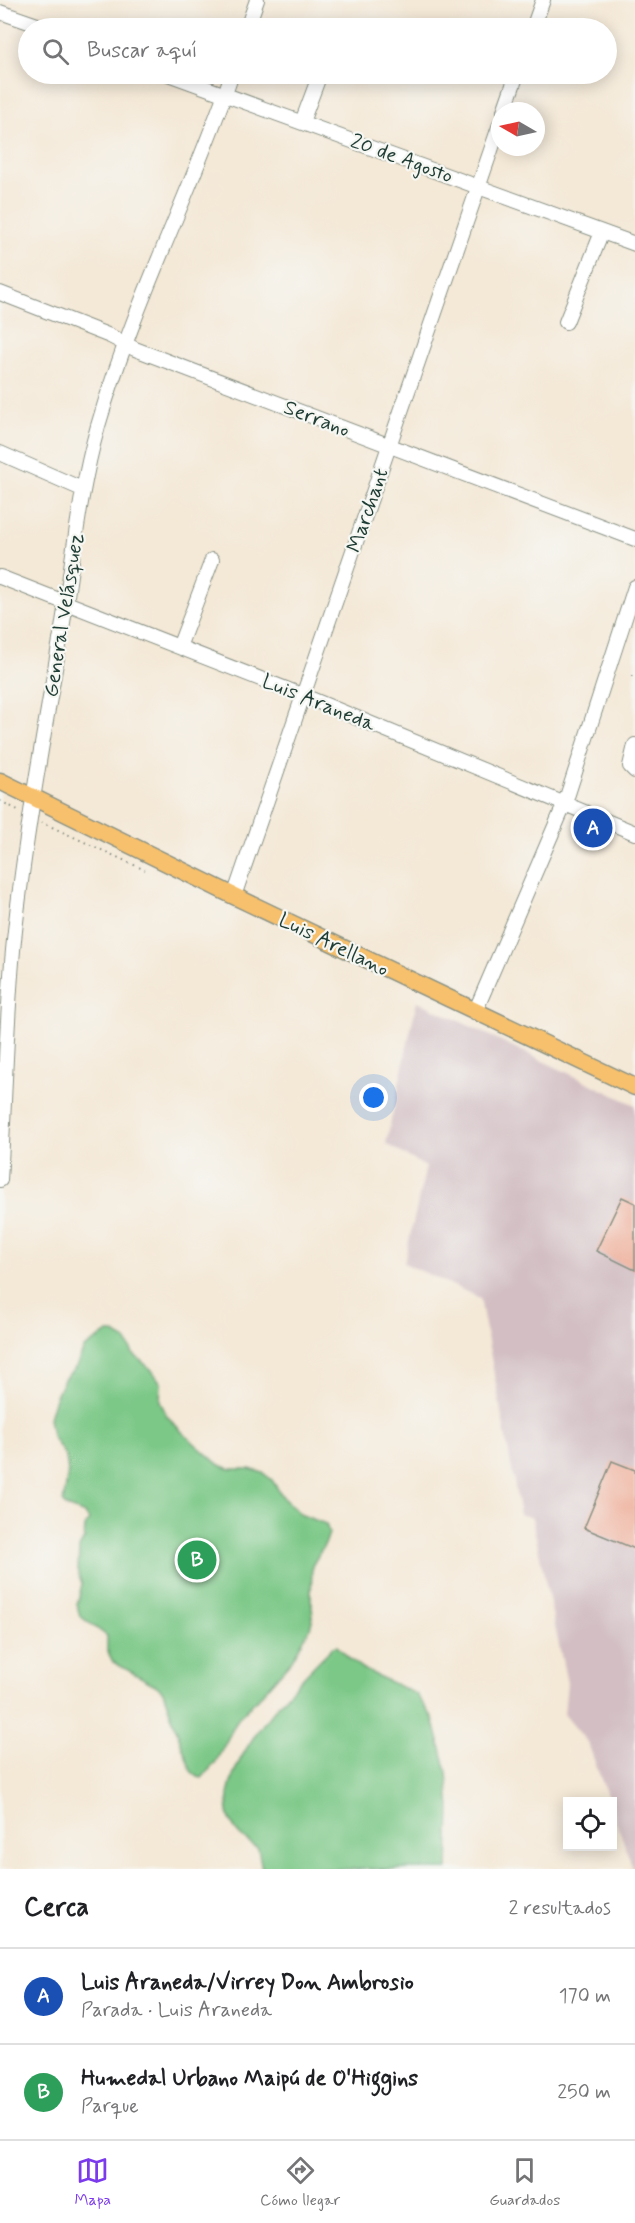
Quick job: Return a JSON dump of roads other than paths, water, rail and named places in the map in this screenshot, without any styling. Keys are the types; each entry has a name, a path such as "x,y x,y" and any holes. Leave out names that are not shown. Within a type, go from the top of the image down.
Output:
{"main road":[{"name":"Luis Arellano","path":"0,782 635,1087"}],"street":[{"path":"250,18 256,0"},
{"path":"537,18 543,0"},
{"path":"0,12 18,18"},
{"name":"20 de Agosto","path":"196,84 635,244"},
{"name":"General Velásquez","path":"0,1180 7,942 66,604 82,489 98,425 124,343 210,134 228,84"},
{"path":"302,122 316,84"},
{"path":"507,102 513,84"},
{"name":"Marchant","path":"234,896 491,151"},
{"path":"566,322 602,232"},
{"name":"Serrano","path":"0,293 389,446 635,539"},
{"path":"0,453 82,489"},
{"path":"179,648 212,560"},
{"name":"Luis Araneda","path":"0,577 304,696 635,833"},
{"path":"475,1012 565,803 635,587"},
{"path":"635,745 630,766 635,771"}],"place":[{"name":"Luis Araneda/Virrey Don Ambrosio","path":"593,828"},
{"name":"Humedal Urbano Maipú de O'Higgins","path":"197,1560"}]}
